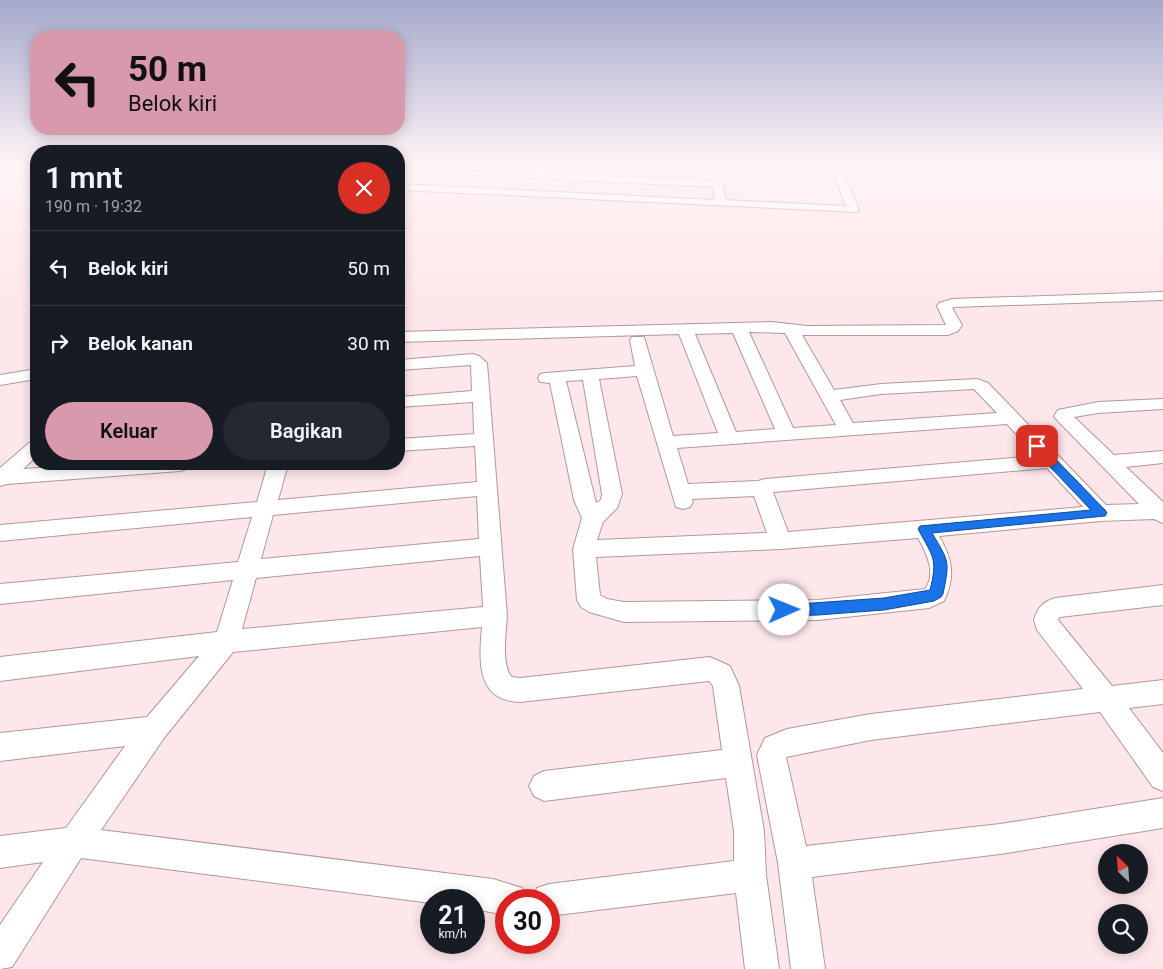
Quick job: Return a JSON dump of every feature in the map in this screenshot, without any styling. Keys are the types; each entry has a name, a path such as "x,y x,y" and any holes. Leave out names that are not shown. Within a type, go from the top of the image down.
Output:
{"street":[{"path":"405,337 739,328 790,328 807,331 948,330 953,328 954,325 944,306 952,303 1163,296"},
{"path":"739,328 787,435"},
{"path":"790,328 848,430"},
{"path":"685,329 730,439"},
{"path":"638,340 644,370 682,497 763,488 771,484 1050,461"},
{"path":"405,365 477,361 480,367 495,616 495,672 499,683 512,690 710,669 717,670 721,674 726,686 750,831 750,875 762,969"},
{"path":"593,518 584,500 551,378 644,370"},
{"path":"0,380 30,375"},
{"path":"590,375 612,494 610,503 593,518 584,548 589,600 598,606 624,612 818,610 929,598 936,594 942,568 940,559 924,529"},
{"path":"830,396 881,389 971,383 982,387 1101,513"},
{"path":"405,402 482,396"},
{"path":"1162,514 1063,416 1064,414 1084,410 1163,404"},
{"path":"666,443 1010,418"},
{"path":"405,444 485,439"},
{"path":"1,478 30,452"},
{"path":"1109,462 1163,457"},
{"path":"1,478 109,470"},
{"path":"0,955 74,842 154,729 226,642 249,570 276,470"},
{"path":"0,533 488,488"},
{"path":"763,488 762,491 781,540"},
{"path":"584,548 781,540 1101,513 1162,514"},
{"path":"0,594 491,546"},
{"path":"1163,595 1055,608 1048,613 1046,623 1107,700 1163,777"},
{"path":"0,669 290,634 495,616"},
{"path":"808,969 794,863 771,755 775,748 787,743 871,727 1163,692"},
{"path":"0,747 154,729"},
{"path":"544,786 738,762"},
{"path":"794,863 1000,839 1163,813"},
{"path":"0,852 74,842 495,896"},
{"path":"560,899 750,875"}],"route":[{"path":"784,610 818,610 884,604 929,598 936,594 942,577 942,568 940,559 924,529 1101,513 1037,446"}]}
